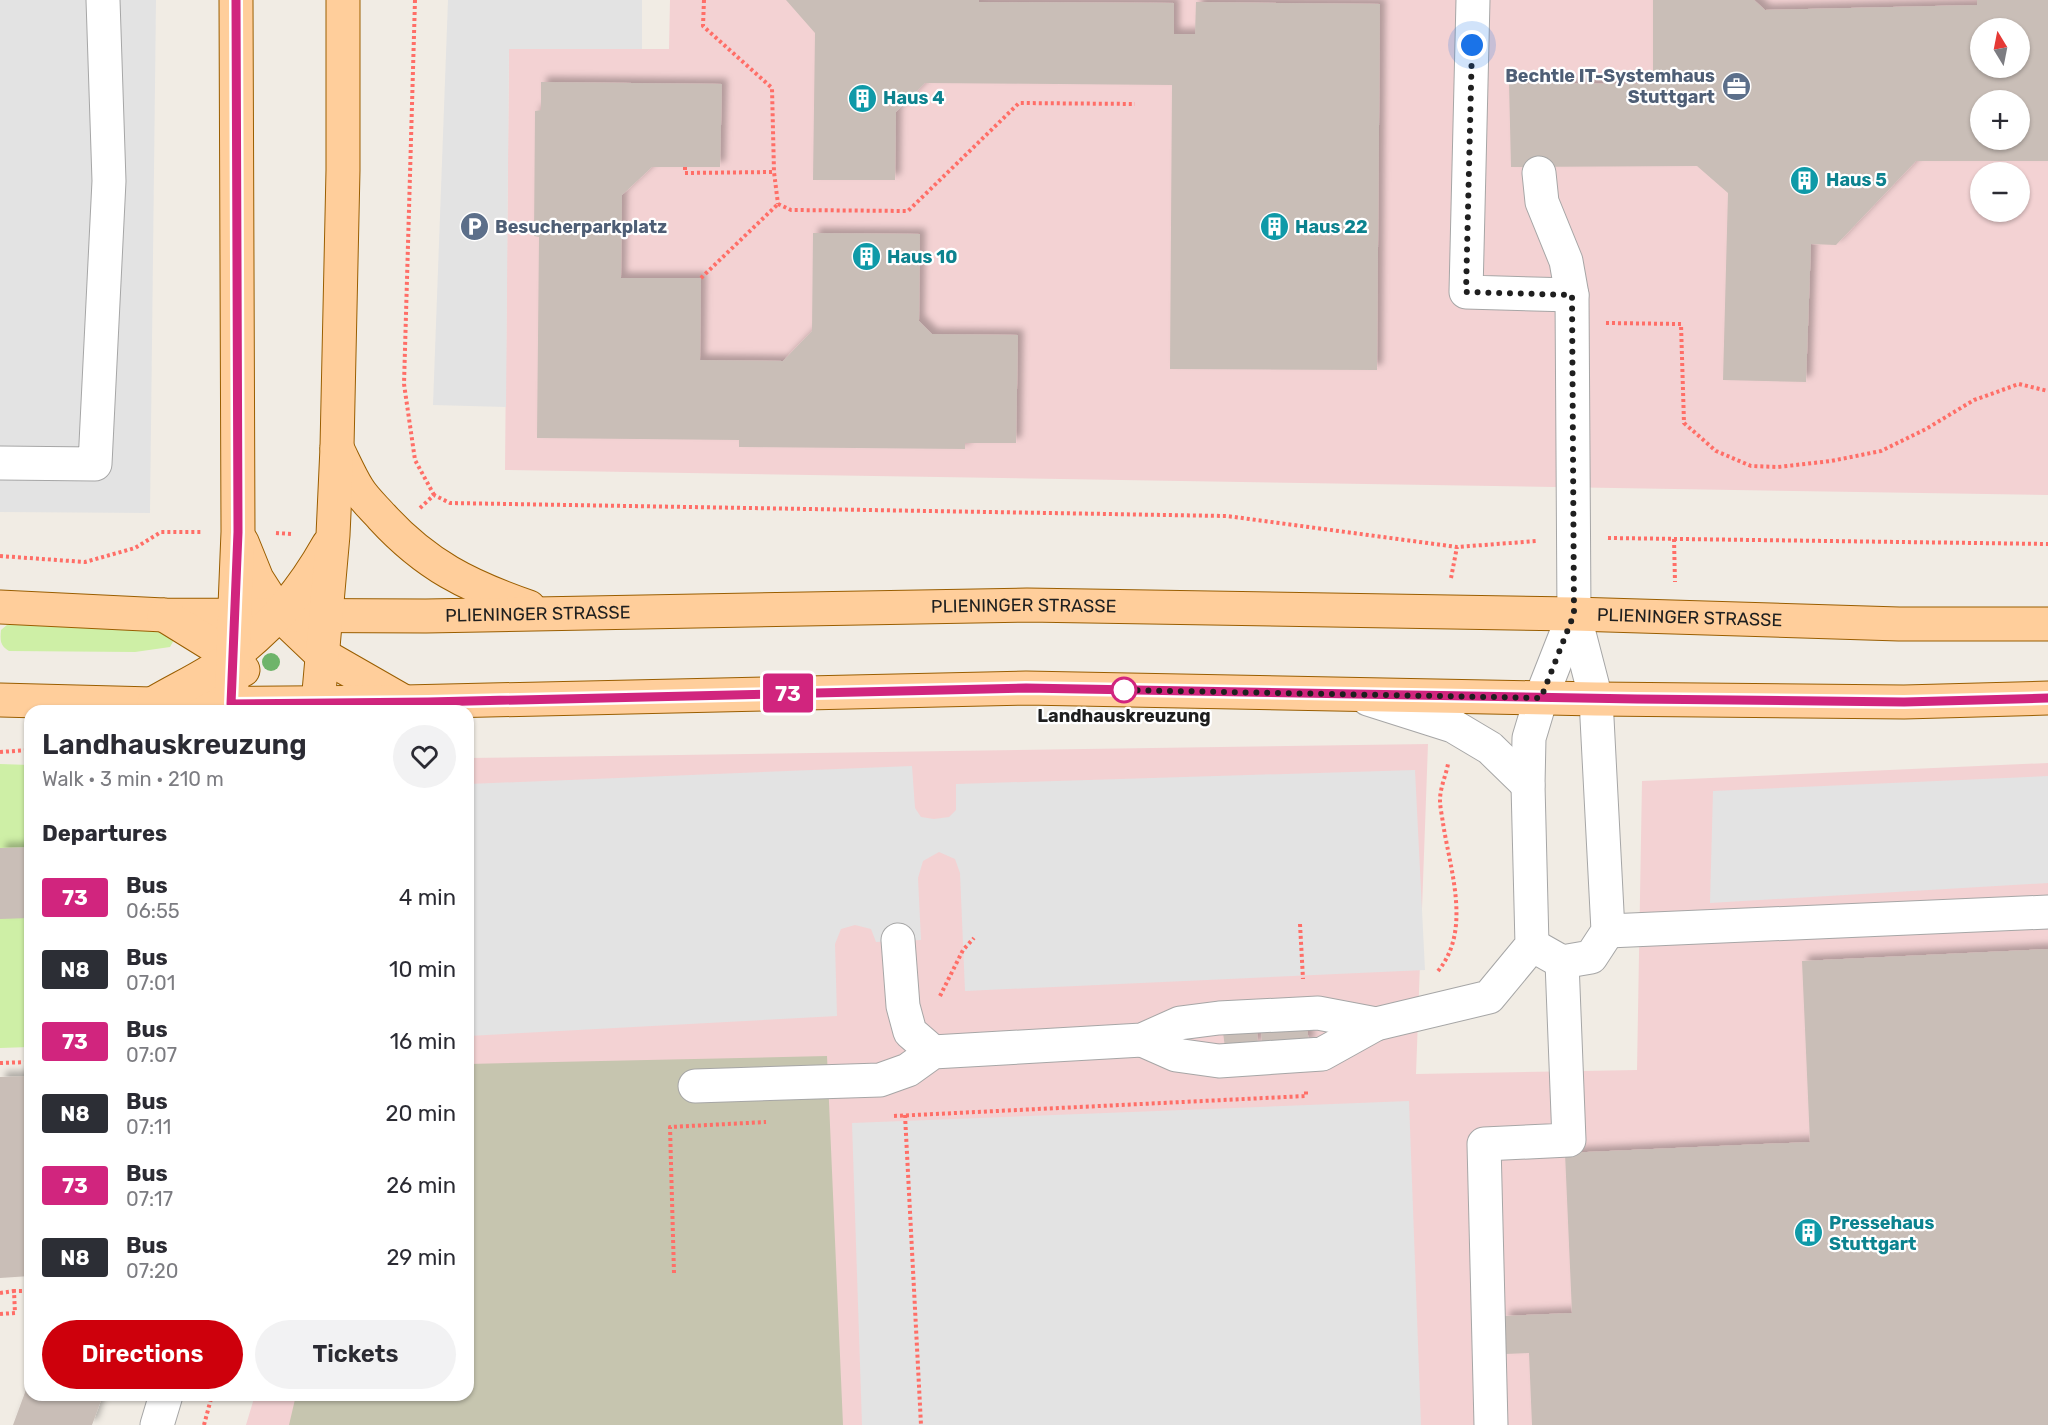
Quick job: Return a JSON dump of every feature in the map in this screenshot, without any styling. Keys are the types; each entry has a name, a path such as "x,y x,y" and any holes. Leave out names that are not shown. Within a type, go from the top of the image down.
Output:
{"main road":[{"path":"231,705 238,532 236,0"},
{"path":"317,705 333,535 337,447 343,170 343,0"},
{"path":"337,447 359,491 398,534 446,572 491,594 544,613"},
{"path":"238,532 257,579 280,615 321,654 404,702"},
{"path":"153,704 232,657 280,615 309,578 333,535"},
{"name":"PLIENINGER STRASSE","path":"0,607 164,615 401,615 1027,605 1574,614 1899,624 2048,624"},
{"path":"164,615 232,657 270,705"},
{"path":"275,705 321,654 348,637 401,615"},
{"path":"352,705 1026,688 1596,699 1904,702 2048,698"},
{"path":"0,700 179,705"}],"street":[{"path":"0,463 95,464 109,182 103,0"},
{"path":"1473,0 1466,292 1572,309"},
{"path":"1532,945 1562,962 1591,957 1608,932 1596,699 1574,614 1572,309 1566,261 1542,202 1539,173"},
{"path":"1142,1040 1176,1055 1220,1061 1322,1054 1376,1024 1489,997 1532,945 1528,786 1530,738 1541,698 1574,614"},
{"path":"1355,694 1453,726 1490,748 1528,786"},
{"path":"1608,932 2048,912"},
{"path":"898,940 903,1006 910,1032 933,1052"},
{"path":"1491,1425 1485,1144 1569,1140 1562,962"},
{"path":"695,1086 880,1080 908,1070 933,1052 1142,1040 1180,1023 1218,1018 1318,1013 1376,1024"},
{"path":"157,1425 164,1401"}],"path":[{"path":"415,0 404,384 415,460 434,495 450,503 1227,516 1457,547 1574,538 2048,544"},
{"path":"704,0 703,26 772,88 777,204"},
{"path":"777,204 791,210 908,210 1019,103 1136,104"},
{"path":"685,167 685,173 774,172"},
{"path":"701,278 777,204"},
{"path":"1572,309 1681,324 1684,423 1716,451 1751,466 1789,466 1831,461 1881,451 1926,429 1974,400 2019,384 2048,391"},
{"path":"398,534 434,495"},
{"path":"0,556 85,562 135,548 161,532 333,535"},
{"path":"0,752 24,750"},
{"path":"1432,978 1443,965 1456,936 1454,880 1440,799 1450,759"},
{"path":"1300,924 1303,987"},
{"path":"939,997 963,950 974,938"},
{"path":"893,1116 1306,1096 1305,1056"},
{"path":"0,1063 24,1062"},
{"path":"905,1115 921,1425"},
{"path":"674,1273 670,1127 776,1122"},
{"path":"0,1293 24,1291"},
{"path":"0,1314 15,1313 14,1292"},
{"path":"204,1425 210,1401"}],"shaded area":[{"path":"0,0 156,0 150,513 0,512"},
{"name":"Besucherparkplatz","path":"448,0 642,0 642,49 509,49 506,407 433,405"},
{"path":"670,0 2048,0 2048,495 505,470 509,49 669,49"},
{"path":"1428,744 1416,1074 1637,1070 1642,781 2048,763 2048,1425 246,1425 253,1401 474,1401 474,758"},
{"path":"912,766 915,808 921,817 934,819 949,817 956,810 956,784 1415,770 1425,970 965,991 960,873 955,859 939,852 923,861 918,878 921,940 876,942 871,929 855,925 841,929 835,944 837,1016 474,1036 474,784"},
{"path":"2048,776 2048,883 1710,903 1713,791"},
{"path":"827,1056 843,1425 289,1425 295,1401 474,1401 474,1064"},
{"path":"1409,1101 1421,1425 862,1425 852,1123"}],"green space":[{"path":"7,625 152,630 174,640 170,647 135,652 9,651 1,642 1,630"},
{"path":"0,764 24,765 24,1047 0,1048"}],"building":[{"name":"Haus 22","path":"786,0 1174,3 1174,34 1195,34 1196,2 1380,4 1377,370 1170,369 1172,85 925,83 896,112 895,180 813,180 815,33"},
{"name":"Haus 5","path":"1653,0 1754,0 1765,10 1977,5 1977,0 2048,0 2048,161 1916,161 1836,245 1811,244 1806,382 1723,380 1728,193 1697,166 1511,167 1509,83 1653,84"},
{"name":"Haus 10","path":"541,82 722,84 720,167 652,167 622,195 621,278 701,278 700,360 783,361 812,331 813,233 920,234 919,321 932,334 1018,335 1016,443 965,443 965,449 739,447 739,440 537,438 539,237 534,236 535,111 541,110"},
{"path":"24,847 24,918 0,919 0,848"},
{"name":"Pressehaus Stuttgart","path":"2048,949 2048,1425 1532,1425 1529,1353 1505,1354 1504,1316 1572,1313 1565,1153 1810,1142 1802,961"},
{"path":"1307,1026 1309,1044 1262,1047 1261,1030"},
{"path":"1257,1030 1258,1045 1225,1048 1223,1032"},
{"path":"24,1076 24,1276 0,1278 0,1077"},
{"path":"24,1395 24,1401 101,1401 92,1425 13,1425"}],"bus line":[{"name":"73","path":"236,0 238,532 231,704 428,702 1026,688 1904,702 2048,698"}],"place":[{"name":"Bechtle IT-Systemhaus Stuttgart","path":"1736,86"},
{"name":"Haus 4","path":"862,98"},
{"name":"Haus 5","path":"1805,180"},
{"name":"Besucherparkplatz","path":"474,227"},
{"name":"Haus 22","path":"1274,227"},
{"name":"Haus 10","path":"866,257"},
{"name":"Landhauskreuzung","path":"1124,690"},
{"name":"Pressehaus Stuttgart","path":"1808,1233"}],"route":[{"path":"1124,690 1120,690 1541,698 1574,614 1572,295 1466,292 1472,45"}]}
